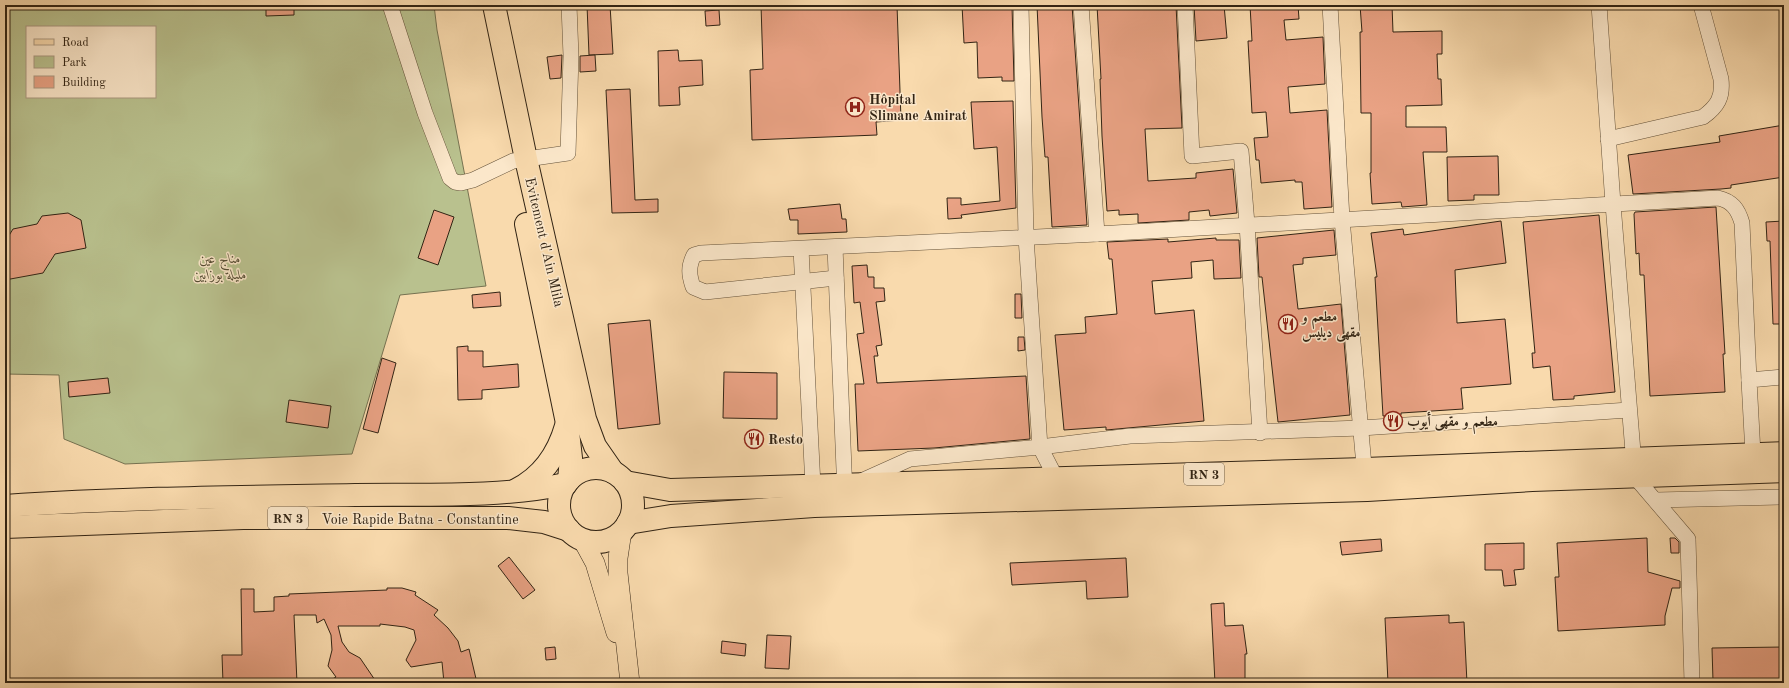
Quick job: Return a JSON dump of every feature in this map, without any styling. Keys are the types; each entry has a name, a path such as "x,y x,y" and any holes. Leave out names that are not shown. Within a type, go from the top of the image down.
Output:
{"highway":[{"name":"Evitement d'Ain Mlila","path":"480,5 585,419 595,446 619,477"},
{"name":"Evitement d'Ain Mlila","path":"494,5 519,160 566,423 571,458 568,482"},
{"path":"510,492 524,486 547,465 559,445 566,423"},
{"name":"RN 3","path":"1634,469 1753,454 1784,453"},
{"path":"590,468 601,468 619,477 632,498 631,515 625,527 615,537 603,541 590,542 575,534 560,512 561,492 568,482 578,472 590,468"},
{"name":"RN 3","path":"619,477 670,490 813,486 848,491 1366,480 1634,469 1784,471"},
{"name":"RN 3","path":"625,527 671,516 848,491 1056,478 1366,480"},
{"name":"Voie Rapide Batna - Constantine","path":"5,506 54,502 510,492 568,482"},
{"name":"Voie Rapide Batna - Constantine","path":"5,528 243,518 508,518 544,522 575,534"}],"main road":[{"path":"625,527 618,558 618,573 630,683"},
{"path":"575,534 595,562 630,683"}],"street":[{"path":"390,5 425,113 450,178 455,182 460,183 473,180 519,160 568,153 571,56 569,5"},
{"path":"1021,5 1026,237 1040,447 1056,478"},
{"path":"1081,5 1097,234"},
{"path":"1185,5 1192,156 1240,151 1247,224 1260,432"},
{"path":"1330,5 1342,219 1366,480"},
{"path":"1599,5 1634,469 1688,539 1692,683"},
{"path":"1608,139 1703,117 1712,110 1719,101 1722,90 1721,79 1701,5"},
{"path":"836,278 705,292 693,287 689,265 694,255 701,253 1097,234 1247,224 1718,198 1727,200 1734,206 1740,214 1742,223 1753,454"},
{"path":"835,247 848,491 910,459 1040,447 1130,436 1361,428 1629,410"},
{"path":"801,249 813,486"},
{"path":"1749,380 1784,377"},
{"path":"1657,500 1784,497"}],"green space":[{"name":"مناج عين مليلة بوزابين","path":"5,5 434,5 437,30 486,286 400,295 352,454 125,464 64,439 59,375 5,374"}],"building":[{"path":"266,5 294,5 294,15 266,16"},
{"path":"587,5 610,5 613,54 589,55"},
{"path":"761,5 897,5 901,120 876,122 877,135 752,140 750,70 763,69"},
{"path":"962,5 1012,5 1014,81 1002,81 1002,77 978,78 977,42 964,43"},
{"path":"1037,5 1072,5 1087,225 1052,227 1048,157 1045,157 1042,117"},
{"path":"1097,5 1176,5 1182,128 1145,129 1148,181 1196,178 1196,173 1233,169 1237,213 1210,216 1209,210 1189,212 1189,220 1138,223 1138,214 1119,215 1119,210 1107,211 1102,136"},
{"path":"1194,5 1224,5 1227,38 1196,41"},
{"path":"1250,5 1298,5 1299,19 1284,20 1286,40 1323,37 1325,84 1288,87 1290,113 1327,110 1332,207 1304,209 1302,182 1295,182 1295,180 1261,183 1259,160 1256,160 1254,138 1268,137 1266,112 1252,113 1248,41 1252,41"},
{"path":"1360,5 1392,5 1393,32 1442,31 1442,54 1437,54 1438,79 1441,79 1442,105 1406,106 1406,127 1446,127 1447,152 1423,152 1427,205 1402,207 1401,202 1372,204 1370,173 1371,113 1361,113 1360,32 1362,32"},
{"path":"719,10 720,25 706,26 705,11"},
{"path":"678,50 679,61 702,60 703,85 679,87 680,105 659,106 658,51"},
{"path":"562,55 561,78 550,79 547,57"},
{"path":"595,55 596,71 580,72 580,56"},
{"path":"630,89 635,200 658,199 658,212 612,213 606,90"},
{"path":"1013,101 1016,208 961,215 962,218 948,219 947,198 961,198 961,205 1000,201 997,147 974,149 971,102"},
{"path":"1784,125 1784,177 1731,185 1731,188 1633,194 1628,155 1720,142 1719,136"},
{"path":"1498,156 1499,195 1474,195 1474,200 1448,201 1447,157"},
{"path":"840,204 842,219 846,219 847,232 798,234 798,220 790,220 788,209"},
{"path":"1716,207 1725,354 1723,354 1725,392 1650,396 1644,275 1640,275 1639,253 1636,254 1634,214 1635,212"},
{"path":"434,210 454,217 438,265 418,258"},
{"path":"68,213 81,220 86,248 55,254 43,273 5,280 5,242 13,229 37,224 42,216"},
{"path":"1599,215 1615,392 1574,396 1574,399 1553,400 1550,366 1533,368 1532,353 1535,353 1523,222"},
{"path":"1501,221 1506,263 1455,270 1457,323 1505,319 1511,384 1461,388 1463,409 1401,413 1401,415 1383,416 1375,277 1377,277 1371,233 1403,229 1404,235"},
{"path":"1784,221 1784,324 1773,324 1770,241 1767,241 1766,222"},
{"name":"مطعم و مقهى ديليس","path":"1334,230 1336,255 1303,258 1303,264 1293,265 1298,309 1341,304 1350,415 1278,422 1262,277 1259,277 1257,238"},
{"path":"1216,238 1216,240 1239,240 1241,278 1214,279 1213,260 1191,262 1192,278 1152,281 1155,314 1194,310 1204,421 1106,430 1106,427 1064,430 1055,335 1086,333 1085,317 1117,314 1112,259 1109,259 1107,242 1168,239 1168,242"},
{"path":"867,265 868,277 874,277 874,288 884,288 885,301 876,302 882,345 876,346 878,356 874,356 877,383 1026,376 1030,439 934,448 858,451 855,384 864,384 857,334 864,333 860,302 854,303 852,266"},
{"path":"500,292 501,306 473,308 472,295"},
{"path":"1015,294 1021,294 1022,318 1015,318"},
{"path":"650,320 660,424 618,429 608,324"},
{"path":"1018,337 1024,337 1025,350 1018,351"},
{"path":"468,346 468,351 483,351 483,367 518,364 519,387 482,390 482,399 458,400 457,347"},
{"path":"382,358 396,363 378,433 363,429"},
{"path":"724,372 777,373 777,419 723,418"},
{"path":"108,378 110,393 69,397 68,382"},
{"path":"289,400 331,406 328,428 286,422"},
{"path":"1647,538 1648,572 1680,581 1680,588 1672,588 1665,616 1665,625 1558,631 1555,577 1559,577 1557,543"},
{"path":"1670,538 1675,538 1679,542 1679,553 1671,553"},
{"path":"1381,539 1382,551 1342,555 1340,542"},
{"path":"1524,543 1524,569 1514,570 1516,585 1504,586 1502,570 1485,570 1485,544"},
{"path":"509,557 535,590 523,599 498,566"},
{"path":"1126,558 1128,597 1087,599 1086,581 1012,585 1010,563"},
{"path":"387,588 402,588 416,592 415,595 438,610 434,615 448,628 458,641 461,652 469,649 477,683 444,683 442,662 411,667 406,660 416,640 414,630 405,627 380,624 380,626 338,626 342,642 349,652 360,658 377,683 325,683 336,677 328,666 332,650 331,635 324,619 317,623 316,615 294,615 297,683 223,683 222,655 242,655 241,589 254,589 254,612 274,611 274,597 289,596 289,594 387,590"},
{"path":"1224,603 1225,626 1243,625 1247,654 1245,654 1245,683 1215,683 1211,604"},
{"path":"1449,615 1449,623 1464,622 1467,683 1388,683 1385,618"},
{"path":"767,635 791,636 789,669 765,668"},
{"path":"722,641 746,644 745,656 721,653"},
{"path":"555,647 556,659 546,660 545,648"},
{"path":"1784,647 1784,680 1713,681 1712,648"}],"place":[{"name":"Hôpital Slimane Amirat","path":"855,107"},
{"name":"مطعم و مقهى ديليس","path":"1288,324"},
{"name":"مطعم و مقهى أيوب","path":"1393,421"},
{"name":"Resto","path":"754,439"}]}
